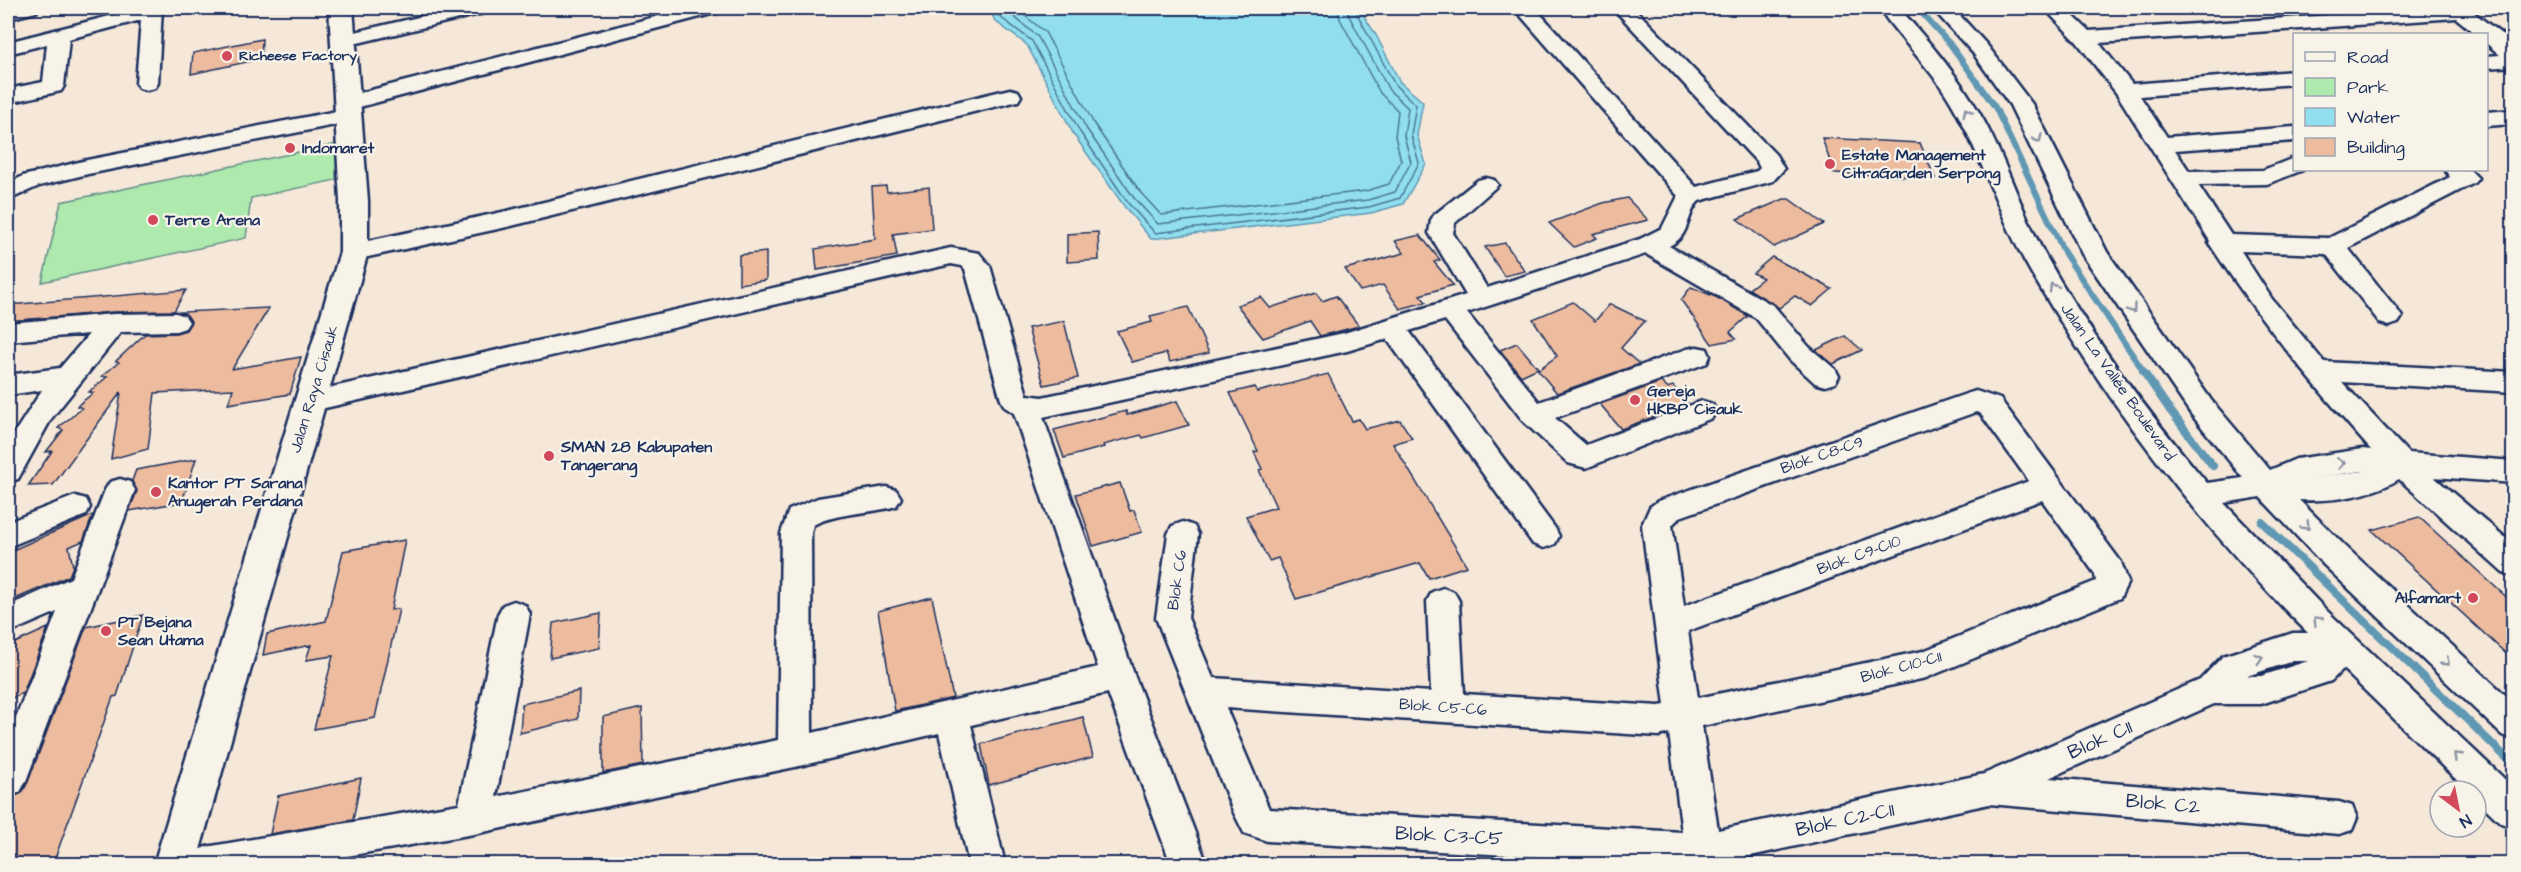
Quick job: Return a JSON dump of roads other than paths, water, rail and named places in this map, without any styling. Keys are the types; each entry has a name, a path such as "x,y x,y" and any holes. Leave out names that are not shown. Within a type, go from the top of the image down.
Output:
{"main road":[{"name":"Jalan Raya Cisauk","path":"175,864 354,252 354,201 347,110 345,40 341,8"}],"street":[{"path":"8,13 29,8"},
{"path":"345,40 481,8"},
{"path":"8,193 31,181 87,167 347,110 712,8"},
{"path":"1524,8 1691,196"},
{"path":"312,401 770,295 951,256 970,259 977,266 1015,400 1026,407 1042,407 1347,342 1649,245 1670,235 1676,227 1683,201 1691,196 1765,176 1772,169 1768,160 1623,8"},
{"name":"Jalan La Vallée Boulevard","path":"1889,8 1928,52 1965,106 2032,253 2134,412 2199,496 2290,594 2514,812"},
{"path":"1942,8 1980,49 2020,104 2095,254 2201,406 2266,486 2334,555 2514,725"},
{"path":"2054,8 2084,39 2126,91 2221,243 2263,305 2316,371 2401,464 2514,564"},
{"path":"8,48 152,9 147,83"},
{"path":"2084,39 2458,10 2487,33"},
{"path":"2488,34 2514,55"},
{"path":"8,96 50,96 59,35"},
{"path":"2488,62 2514,60"},
{"path":"2126,91 2293,77"},
{"path":"354,252 507,219 1010,96"},
{"path":"2488,119 2514,117"},
{"path":"2159,144 2293,134"},
{"path":"2180,178 2268,177 2293,166"},
{"path":"8,169 27,174 31,177 31,181"},
{"path":"2221,243 2333,246 2466,178 2457,171"},
{"path":"1481,298 1441,233 1440,227 1443,220 1486,185"},
{"path":"1649,245 1765,312 1780,327 1790,345 1806,364 1825,376"},
{"path":"2333,246 2389,317"},
{"path":"1451,310 1534,416 1573,451 1586,457 1702,411"},
{"path":"8,332 114,323 177,322"},
{"path":"8,471 41,412 66,378 114,323"},
{"path":"1393,328 1544,536"},
{"path":"1534,416 1697,356"},
{"path":"2316,371 2514,382"},
{"path":"8,385 66,378"},
{"name":"Blok C8-C9","path":"1670,624 1656,525 1669,509 1976,401 1990,406 2048,486"},
{"path":"1026,407 1118,677 1189,864"},
{"path":"2199,496 2266,486 2316,490 2375,480 2401,464 2514,472"},
{"name":"Blok C10-C11","path":"1684,716 1926,664 2109,589 2112,582 2110,571 2048,486"},
{"name":"Blok C9-C10","path":"1670,624 2048,486"},
{"path":"8,781 120,490"},
{"path":"795,752 796,533 800,518 818,509 886,498"},
{"path":"8,535 75,507"},
{"name":"Blok C6","path":"1183,534 1172,618 1251,811 1257,820 1267,825"},
{"path":"8,620 83,586"},
{"path":"1443,601 1448,708"},
{"path":"474,818 514,614"},
{"path":"1670,624 1702,850"},
{"name":"Blok C11","path":"1988,789 2212,690 2261,690 2319,671 2345,647"},
{"path":"206,864 474,818 795,752 1118,677"},
{"name":"Blok C5-C6","path":"1202,692 1659,721 1684,716"},
{"path":"8,721 38,707"},
{"path":"952,715 987,864"},
{"name":"Blok C2","path":"1988,789 2339,818"},
{"name":"Blok C2-C11","path":"1702,850 1988,789"},
{"name":"Blok C3-C5","path":"1267,825 1702,850"}],"water":[{"path":"989,8 1359,8 1400,82 1423,102 1417,135 1426,164 1403,204 1371,213 1151,239 1124,206 1074,135 1027,45 995,21"}],"waterway":[{"path":"1917,8 1950,44 1995,107 2065,254 2144,372"},
{"path":"2143,371 2213,466"},
{"path":"2262,522 2514,765"}],"place":[{"name":"Richeese Factory","path":"227,56"},
{"name":"Indomaret","path":"290,148"},
{"name":"Estate Management CitraGarden Serpong","path":"1830,164"},
{"name":"Terre Arena","path":"153,220"},
{"name":"Gereja HKBP Cisauk","path":"1635,400"},
{"name":"SMAN 28 Kabupaten Tangerang","path":"549,456"},
{"name":"Kantor PT Sarana Anugerah Perdana","path":"156,492"},
{"name":"Alfamart","path":"2473,598"},
{"name":"PT Bejana Sean Utama","path":"106,631"}]}
